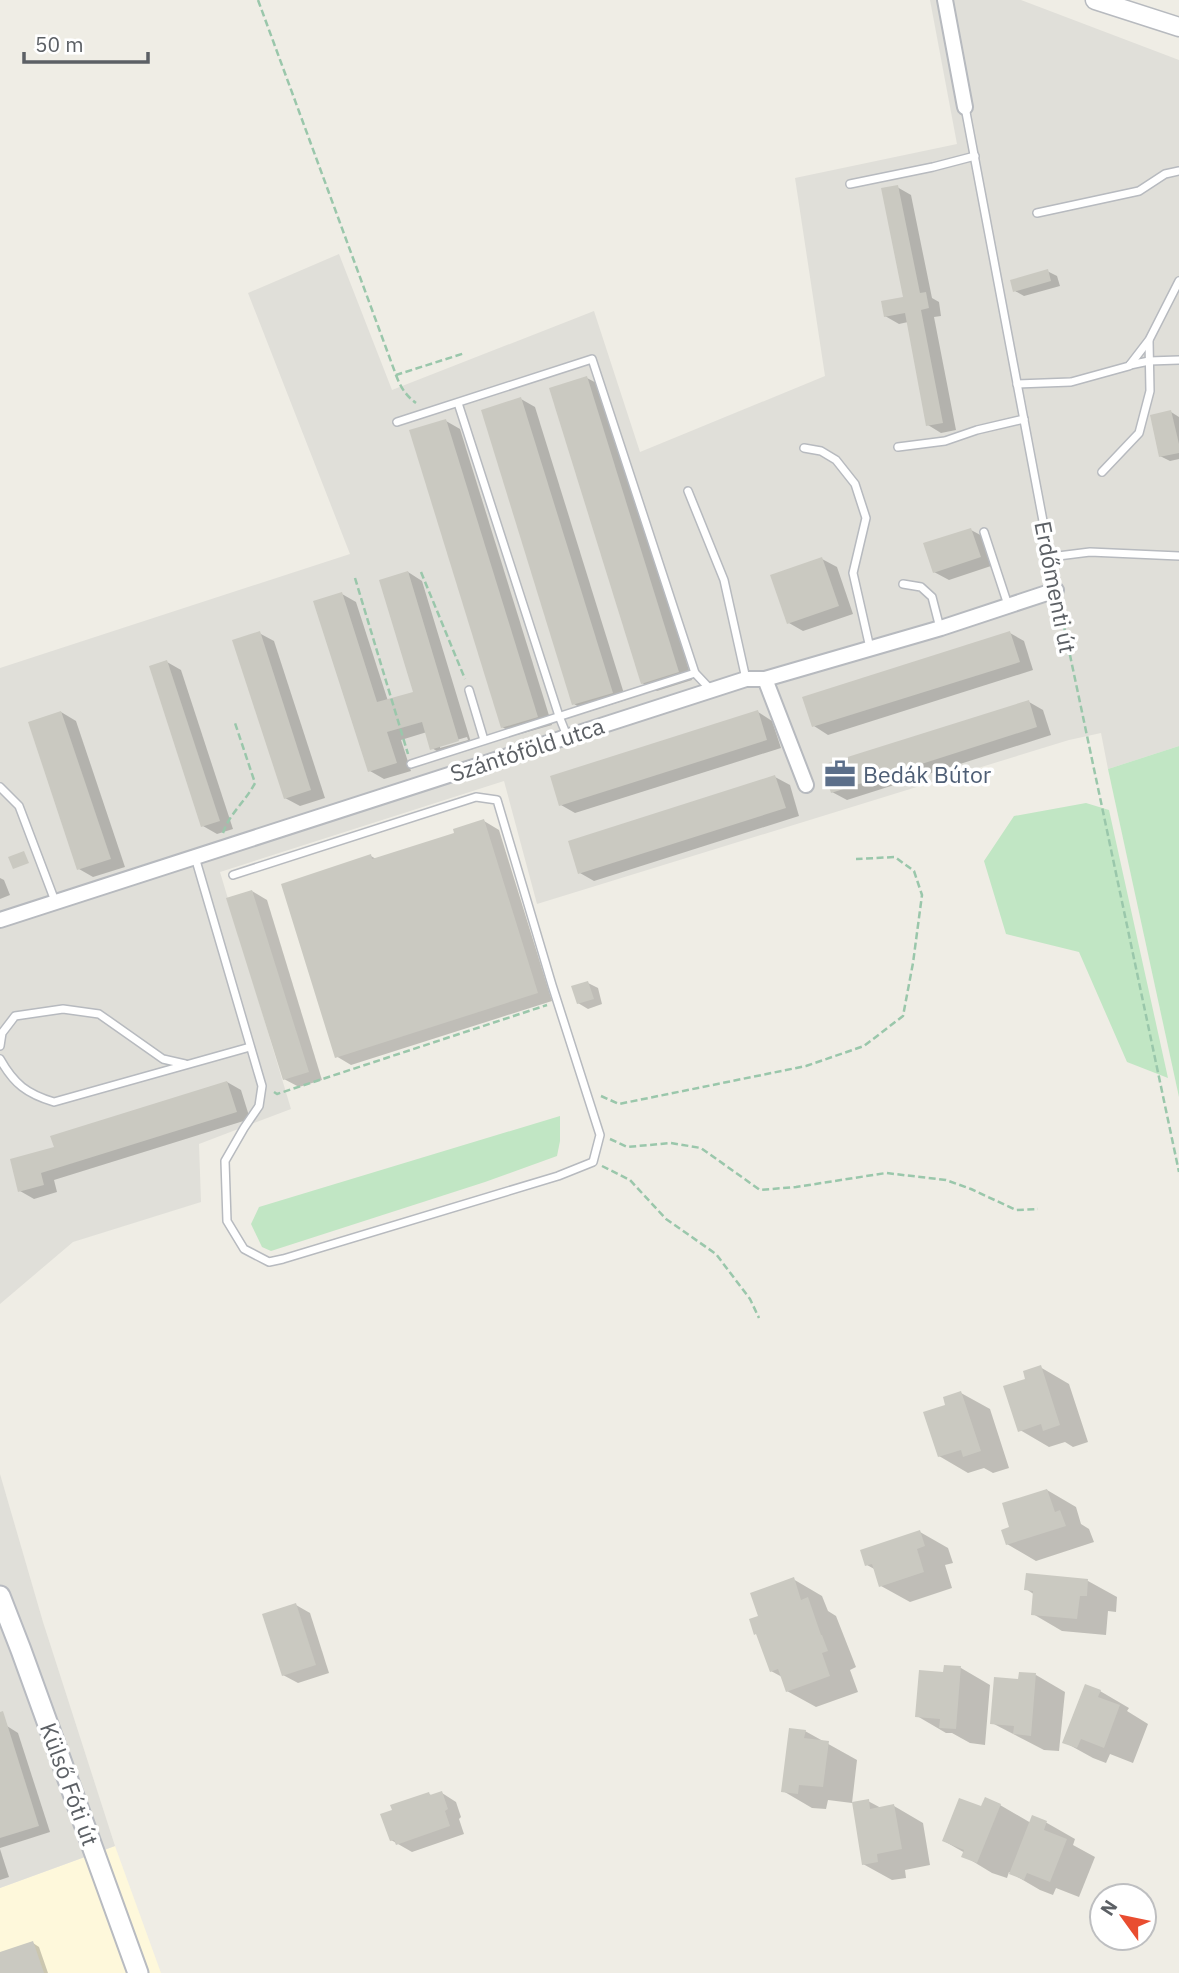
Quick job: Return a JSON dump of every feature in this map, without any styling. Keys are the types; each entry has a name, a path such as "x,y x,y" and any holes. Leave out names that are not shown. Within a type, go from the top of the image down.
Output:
{"main road":[{"name":"Külső Fóti út","path":"0,1596 138,1973"}],"street":[{"name":"Erdőmenti út","path":"945,0 965,107"},
{"path":"1095,0 1179,27"},
{"name":"Szántóföld utca","path":"0,920 746,679 765,680 1056,590"},
{"path":"765,680 806,785"}],"lane":[{"name":"Erdőmenti út","path":"965,107 1056,590"},
{"path":"850,184 975,156"},
{"path":"1037,213 1139,191 1165,174 1179,171"},
{"path":"1129,366 1149,340 1179,281"},
{"path":"1102,472 1139,433 1150,391 1149,340"},
{"path":"397,422 592,359 695,673 711,690"},
{"path":"1017,384 1071,382 1149,361 1179,360"},
{"path":"458,403 567,736"},
{"path":"898,447 945,441 1024,419"},
{"path":"804,448 821,452 836,460 855,484 866,518 852,573 870,648"},
{"path":"688,491 724,580 746,679"},
{"path":"984,532 1009,605"},
{"path":"1050,557 1090,552 1179,556"},
{"path":"904,584 921,587 932,597 940,628"},
{"path":"411,764 695,673"},
{"path":"469,690 484,740"},
{"path":"0,787 19,806 55,901"},
{"path":"194,858 262,1086 259,1106 225,1161 227,1221 244,1249 269,1262 558,1176 593,1162 600,1135 498,800 476,797 233,875"},
{"path":"0,1046 2,1033 15,1016 62,1009 99,1014 163,1059 186,1064"},
{"path":"0,1059 10,1078 34,1096 54,1102 250,1046"}],"path":[{"path":"258,0 400,386 409,398 429,412"},
{"path":"396,375 465,353"},
{"path":"421,572 469,690"},
{"path":"355,578 411,764"},
{"name":"Erdőmenti út","path":"1056,590 1179,1172"},
{"path":"218,850 226,823 248,797 255,783 234,720"},
{"path":"586,1088 619,1104 806,1066 864,1046 903,1016 922,895 914,871 895,857 856,859"},
{"path":"262,1086 277,1094 558,1002"},
{"path":"600,1135 627,1147 671,1143 701,1148 760,1191 886,1173 946,1181 971,1189 1016,1210 1038,1209"},
{"path":"593,1162 630,1180 666,1219 716,1254 750,1299 760,1318"}],"shaded area":[{"path":"930,0 1021,0 1179,60 1179,746 1108,769 1101,733 1069,740 537,904 504,781 220,872 291,1109 199,1144 201,1202 73,1242 0,1304 0,668 350,554 248,293 339,254 392,390 594,311 640,452 825,376 795,178 957,144"},
{"path":"0,1474 43,1622 115,1846 0,1888"},
{"path":"115,1846 161,1973 0,1973 0,1888"}],"green space":[{"path":"1179,746 1179,1097 1108,769"},
{"path":"1086,803 1109,810 1168,1078 1127,1062 1079,952 1006,934 984,861 1014,816"},
{"path":"560,1116 557,1156 485,1182 271,1251 262,1247 251,1224 259,1207"}],"building":[{"path":"898,185 920,293 926,292 929,308 921,310 943,423 926,426 905,313 884,317 881,301 903,297 881,188"},
{"path":"1048,269 1051,281 1013,292 1010,280"},
{"path":"587,376 679,672 641,684 549,388"},
{"path":"521,397 613,693 572,705 481,410"},
{"path":"1171,410 1179,453 1159,457 1150,415"},
{"path":"446,419 538,717 501,728 409,430"},
{"path":"971,528 981,557 933,573 923,543"},
{"path":"822,557 839,606 787,624 770,575"},
{"path":"408,571 459,741 430,750 422,722 387,732 397,763 368,772 313,601 342,592 377,702 413,692 379,580"},
{"path":"260,631 311,790 284,799 232,640"},
{"path":"1010,631 1020,662 812,727 802,697"},
{"path":"167,660 220,821 201,827 149,666"},
{"path":"1029,700 1037,727 831,793 822,765"},
{"path":"758,710 767,740 559,806 550,776"},
{"path":"61,711 111,859 77,870 28,722"},
{"path":"775,775 786,808 578,874 568,841"},
{"path":"484,819 538,993 335,1058 281,884 371,854 372,859 454,833 453,829"},
{"path":"24,851 29,863 13,869 8,857"},
{"path":"252,890 309,1072 283,1080 226,898"},
{"path":"588,981 594,999 577,1004 571,986"},
{"path":"227,1081 237,1112 41,1173 44,1185 18,1192 10,1159 54,1147 50,1136"},
{"path":"1041,1365 1060,1425 1043,1431 1041,1424 1018,1432 1003,1386 1025,1379 1023,1371"},
{"path":"961,1391 981,1451 963,1457 961,1450 938,1457 923,1412 945,1405 943,1397"},
{"path":"1047,1489 1055,1512 1060,1510 1066,1526 1006,1545 1001,1530 1009,1527 1002,1503"},
{"path":"920,1530 925,1546 917,1549 924,1572 879,1587 872,1564 865,1566 860,1550"},
{"path":"1026,1573 1088,1579 1087,1596 1080,1596 1077,1619 1031,1615 1033,1591 1024,1590"},
{"path":"794,1577 801,1600 808,1597 828,1651 822,1653 830,1676 786,1692 778,1669 770,1672 756,1634 754,1635 749,1619 758,1616 750,1593"},
{"path":"296,1603 316,1665 282,1676 262,1614"},
{"path":"944,1665 961,1666 956,1729 939,1728 940,1719 915,1717 919,1670 943,1672"},
{"path":"1019,1672 1036,1673 1031,1736 1013,1734 1014,1726 990,1724 994,1677 1018,1679"},
{"path":"1085,1684 1101,1690 1098,1697 1120,1705 1104,1748 1081,1739 1077,1748 1062,1743"},
{"path":"3,1711 39,1826 0,1838 0,1712"},
{"path":"789,1728 806,1730 804,1738 829,1741 823,1787 799,1785 798,1794 781,1792"},
{"path":"442,1791 450,1826 396,1845 394,1840 390,1841 380,1814 392,1810 390,1805 429,1792 430,1795"},
{"path":"985,1797 1001,1804 977,1863 961,1857 964,1850 942,1841 959,1798 981,1806"},
{"path":"869,1799 870,1809 894,1804 902,1849 877,1854 878,1862 862,1865 852,1802"},
{"path":"1032,1815 1047,1821 1044,1830 1067,1839 1050,1882 1027,1873 1024,1880 1009,1874"},
{"path":"33,1941 44,1973 0,1973 0,1952"}],"place":[{"name":"Bedák Bútor","path":"840,774"}]}
